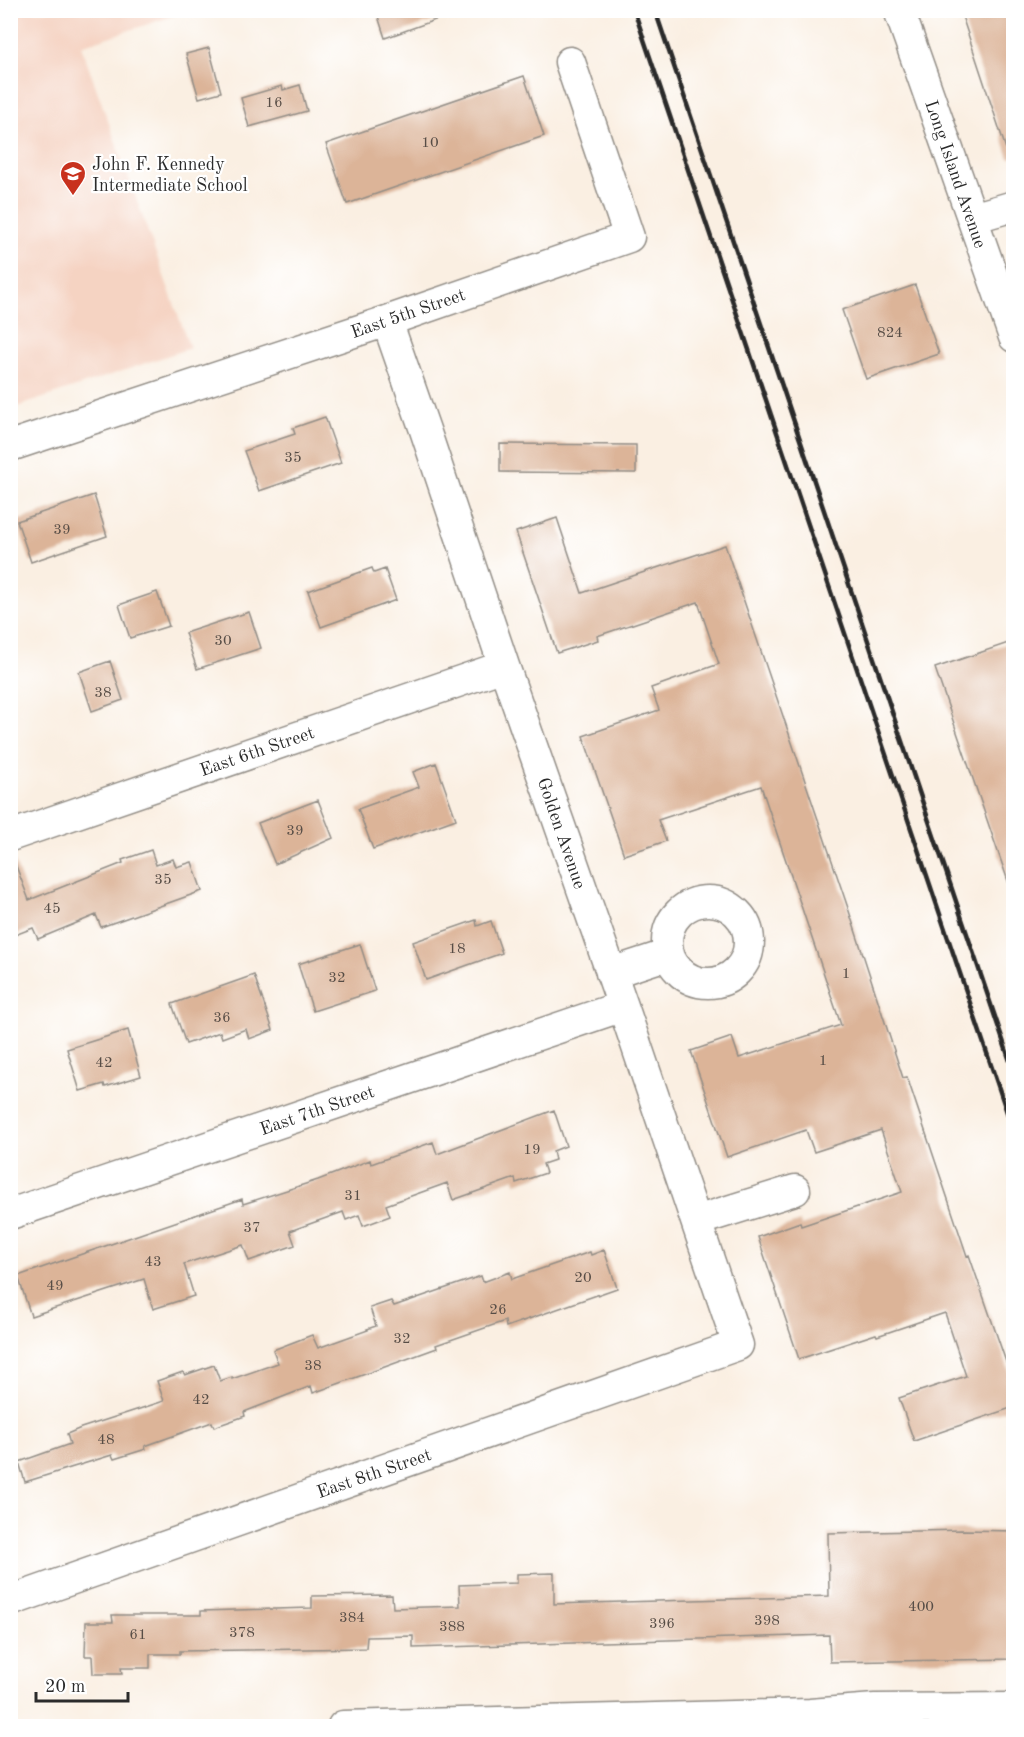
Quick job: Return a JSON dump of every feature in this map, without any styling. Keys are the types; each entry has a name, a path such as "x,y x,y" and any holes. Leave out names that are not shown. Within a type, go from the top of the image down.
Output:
{"street":[{"name":"Long Island Avenue","path":"899,10 1014,337"},
{"name":"East 5th Street","path":"10,446 387,321 629,237 570,62"},
{"path":"972,218 1014,206"},
{"name":"Golden Avenue","path":"387,321 738,1345"},
{"name":"East 6th Street","path":"10,836 504,666"},
{"path":"611,973 669,954"},
{"name":"East 7th Street","path":"10,1214 623,1006"},
{"path":"696,1221 795,1191"},
{"name":"East 8th Street","path":"10,1601 738,1345"},
{"path":"343,1726 810,1714 878,1718 1014,1708"}],"shaded area":[{"name":"John F. Kennedy Intermediate School","path":"10,11 188,11 81,46 190,348 11,409"}],"building":[{"path":"376,10 452,10 452,14 385,38"},
{"path":"960,10 1014,10 1014,158 1009,158"},
{"path":"209,48 221,92 199,98 186,54"},
{"path":"524,76 544,136 347,204 326,144"},
{"path":"300,85 307,111 249,127 241,98 282,86 283,90"},
{"path":"915,285 939,354 866,379 842,310"},
{"path":"325,417 341,463 259,491 244,451 295,434 293,428"},
{"path":"500,444 636,445 636,473 500,472"},
{"path":"94,495 107,536 31,562 17,521"},
{"path":"557,518 582,593 725,545 903,1078 907,1077 967,1256 969,1255 1014,1385 1014,1407 914,1441 899,1398 966,1376 945,1313 799,1359 758,1237 800,1222 801,1226 902,1192 881,1130 814,1152 806,1130 727,1157 691,1051 732,1037 739,1058 841,1025 761,786 658,820 666,841 624,855 583,736 659,710 651,688 719,664 698,602 597,636 598,640 557,653 516,532"},
{"path":"372,568 374,573 385,569 396,600 321,627 308,591"},
{"path":"157,592 169,626 130,638 119,605"},
{"path":"249,612 261,648 197,669 185,633"},
{"path":"1014,641 1014,884 1009,884 935,668"},
{"path":"110,661 123,700 92,711 79,672"},
{"path":"436,763 456,819 373,849 358,809 419,787 413,772"},
{"path":"318,800 333,838 275,864 258,823"},
{"path":"151,850 156,865 173,859 176,867 192,862 202,891 101,927 96,915 38,939 33,928 10,937 10,859 13,858 29,900"},
{"path":"476,920 477,926 491,921 502,953 426,980 413,942"},
{"path":"360,944 375,991 313,1011 298,964"},
{"path":"254,975 273,1030 249,1039 246,1029 222,1038 220,1032 186,1044 172,1004"},
{"path":"128,1030 141,1076 105,1087 104,1084 80,1091 67,1049"},
{"path":"554,1110 566,1146 553,1151 555,1160 543,1164 546,1173 516,1183 515,1178 453,1200 447,1183 386,1205 390,1216 363,1226 359,1215 346,1220 343,1212 290,1231 295,1245 249,1261 243,1245 184,1264 194,1296 153,1309 144,1279 31,1316 18,1276 242,1199 243,1204 318,1180 370,1160 371,1164 433,1142 437,1154"},
{"path":"604,1250 617,1288 506,1327 505,1321 313,1393 311,1386 244,1412 245,1416 214,1427 212,1422 145,1446 146,1449 114,1459 112,1455 25,1482 19,1462 70,1444 67,1434 164,1401 157,1381 214,1365 220,1381 232,1377 232,1379 278,1363 273,1350 312,1335 318,1348 376,1326 370,1308 391,1301 394,1306 481,1276 483,1282 510,1272 512,1279 590,1252 591,1255"},
{"path":"1014,1531 1014,1659 830,1662 829,1635 413,1648 413,1636 367,1637 366,1648 180,1651 180,1654 150,1654 150,1668 121,1668 122,1674 93,1674 92,1656 85,1656 86,1622 113,1622 112,1615 201,1615 201,1611 312,1608 312,1596 392,1595 393,1608 460,1606 459,1585 517,1583 517,1574 554,1573 554,1604 829,1596 828,1533"}],"railway":[{"path":"634,10 1014,1133"},
{"path":"655,10 1014,1073"}],"place":[{"name":"John F. Kennedy Intermediate School","path":"73,197"}]}
